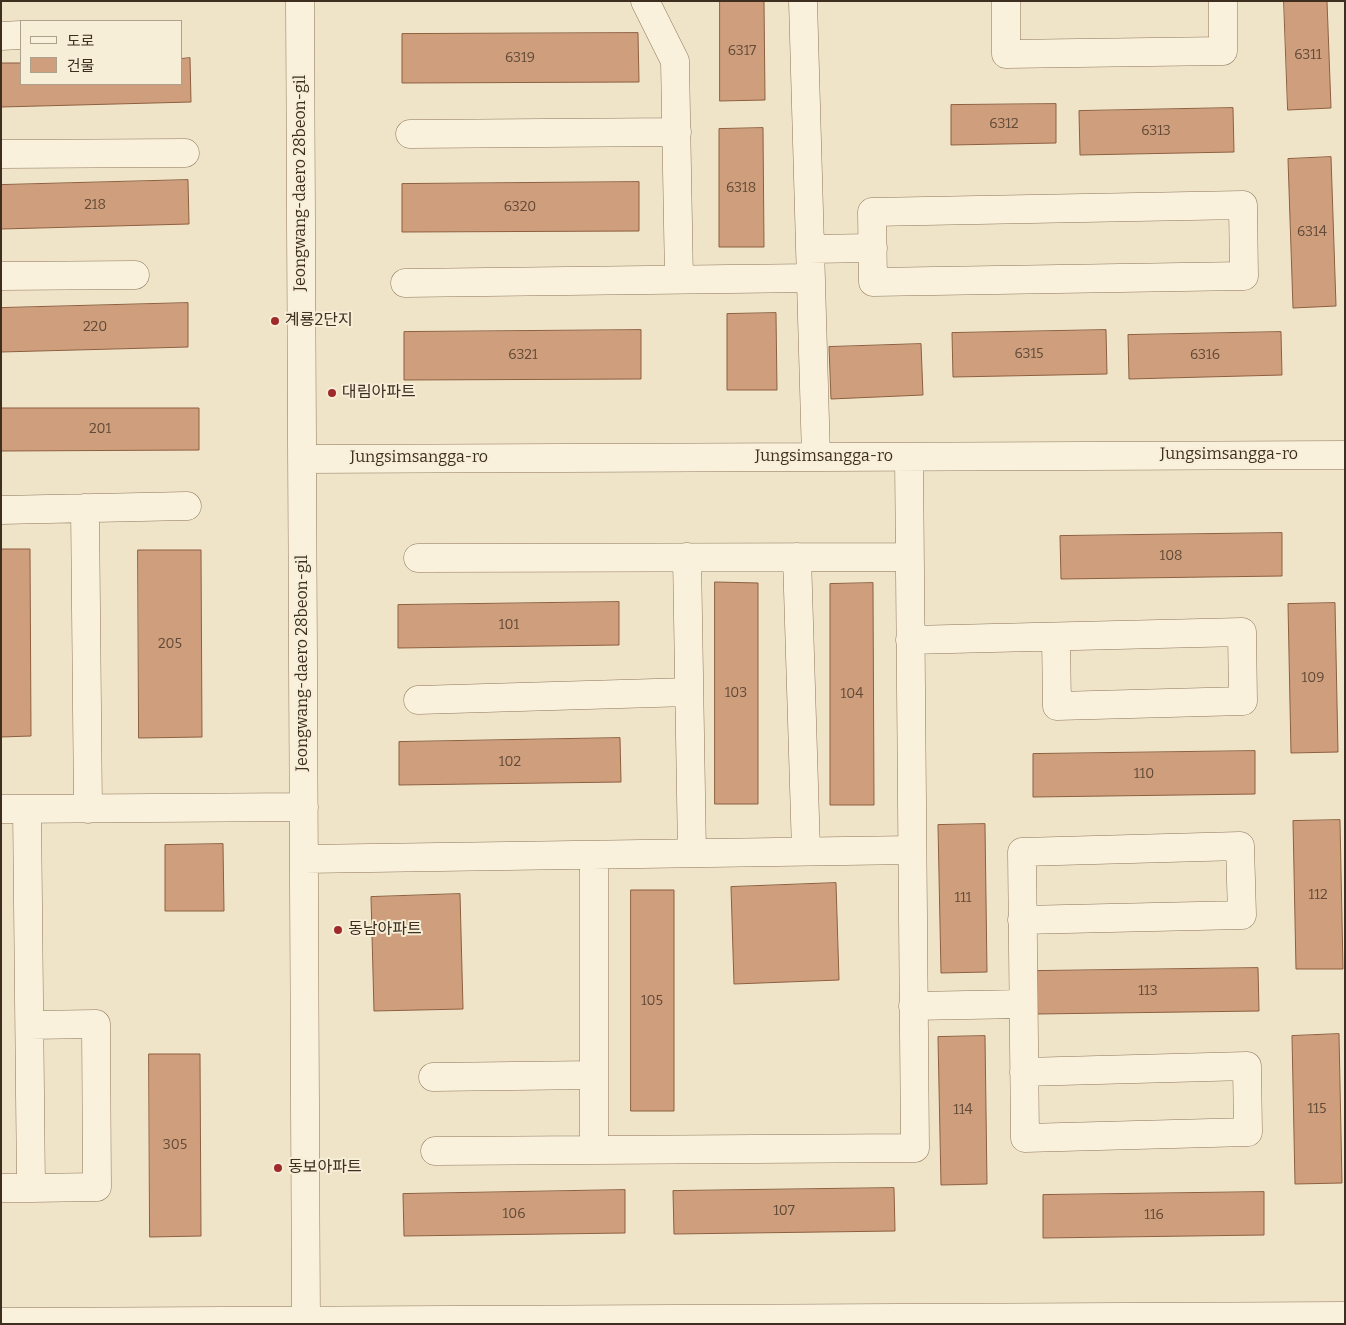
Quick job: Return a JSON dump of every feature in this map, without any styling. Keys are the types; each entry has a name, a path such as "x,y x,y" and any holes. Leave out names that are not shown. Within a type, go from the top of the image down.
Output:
{"street":[{"name":"Jeongwang-daero 28beon-gil","path":"300,1 306,1322"},
{"path":"645,1 675,61 679,279"},
{"path":"803,1 816,457"},
{"path":"1006,1 1006,54 1223,51 1223,1"},
{"path":"1,36 20,35"},
{"path":"410,134 677,132"},
{"path":"1,154 185,153"},
{"path":"1243,205 1244,276 873,282 873,248 872,212 1243,205"},
{"path":"810,249 873,248"},
{"path":"1,276 135,275"},
{"path":"405,283 811,278"},
{"name":"Jungsimsangga-ro","path":"302,459 1345,455"},
{"path":"435,1151 915,1148 909,456"},
{"path":"1,510 187,506"},
{"path":"85,508 88,809"},
{"path":"687,557 692,853"},
{"path":"798,557 806,851"},
{"path":"418,558 909,557"},
{"path":"910,640 1242,632 1243,700 1057,706 1056,637"},
{"path":"418,700 690,692"},
{"path":"31,1188 30,1025 14,809 304,807"},
{"path":"1022,920 1242,915 1240,846 1022,852 1022,920 1023,1004 1024,1072 1025,1138 1248,1132 1247,1066 1024,1072"},
{"path":"304,860 912,850"},
{"path":"594,854 594,1150"},
{"path":"913,1006 1023,1004"},
{"path":"1,1188 98,1187 96,1024 30,1025"},
{"path":"433,1077 594,1076"},
{"path":"1,1322 1345,1316"}],"building":[{"path":"720,1 764,1 765,100 720,101"},
{"path":"1284,1 1327,1 1331,108 1288,110"},
{"path":"638,33 639,82 402,83 402,34"},
{"path":"190,58 191,102 1,107 1,63 20,63 20,85 182,85 182,59"},
{"path":"1056,104 1056,143 951,145 951,105"},
{"path":"1233,108 1234,152 1080,155 1079,111"},
{"path":"763,128 764,247 719,247 719,129"},
{"path":"1331,157 1336,306 1293,308 1288,159"},
{"path":"188,180 189,224 1,229 1,185"},
{"path":"639,182 639,231 402,232 402,184"},
{"path":"188,303 188,347 1,352 1,308"},
{"path":"776,313 777,390 727,390 727,314"},
{"path":"641,330 641,379 404,380 404,332"},
{"path":"1106,330 1107,374 953,377 952,333"},
{"path":"1281,332 1282,375 1129,379 1128,335"},
{"path":"921,344 923,395 831,399 829,347"},
{"path":"1,408 199,408 199,450 1,451"},
{"path":"1282,533 1282,576 1061,579 1060,536"},
{"path":"1,549 30,549 31,736 1,737"},
{"path":"138,550 201,550 202,737 139,738"},
{"path":"715,582 758,583 758,804 715,804"},
{"path":"873,583 874,805 830,805 830,584"},
{"path":"619,602 619,645 398,648 398,605"},
{"path":"1335,603 1338,752 1291,753 1288,604"},
{"path":"620,738 621,782 399,785 399,742"},
{"path":"1255,751 1255,794 1033,797 1033,754"},
{"path":"1340,820 1343,969 1296,969 1293,821"},
{"path":"985,824 987,972 941,973 938,825"},
{"path":"223,844 224,911 165,911 165,845"},
{"path":"836,883 839,980 734,984 731,887"},
{"path":"631,890 674,890 674,1111 631,1111"},
{"path":"460,894 463,1009 374,1011 371,897"},
{"path":"1258,968 1259,1011 1037,1014 1037,971"},
{"path":"1339,1034 1342,1183 1295,1184 1292,1036"},
{"path":"985,1036 987,1184 941,1185 938,1037"},
{"path":"149,1054 200,1054 201,1236 150,1237"},
{"path":"894,1188 895,1231 674,1234 673,1191"},
{"path":"625,1190 625,1233 404,1236 403,1194"},
{"path":"1264,1192 1264,1235 1043,1238 1043,1195"}],"place":[{"name":"계룡2단지","path":"275,321"},
{"name":"대림아파트","path":"332,393"},
{"name":"동남아파트","path":"338,930"},
{"name":"동보아파트","path":"278,1168"}]}
